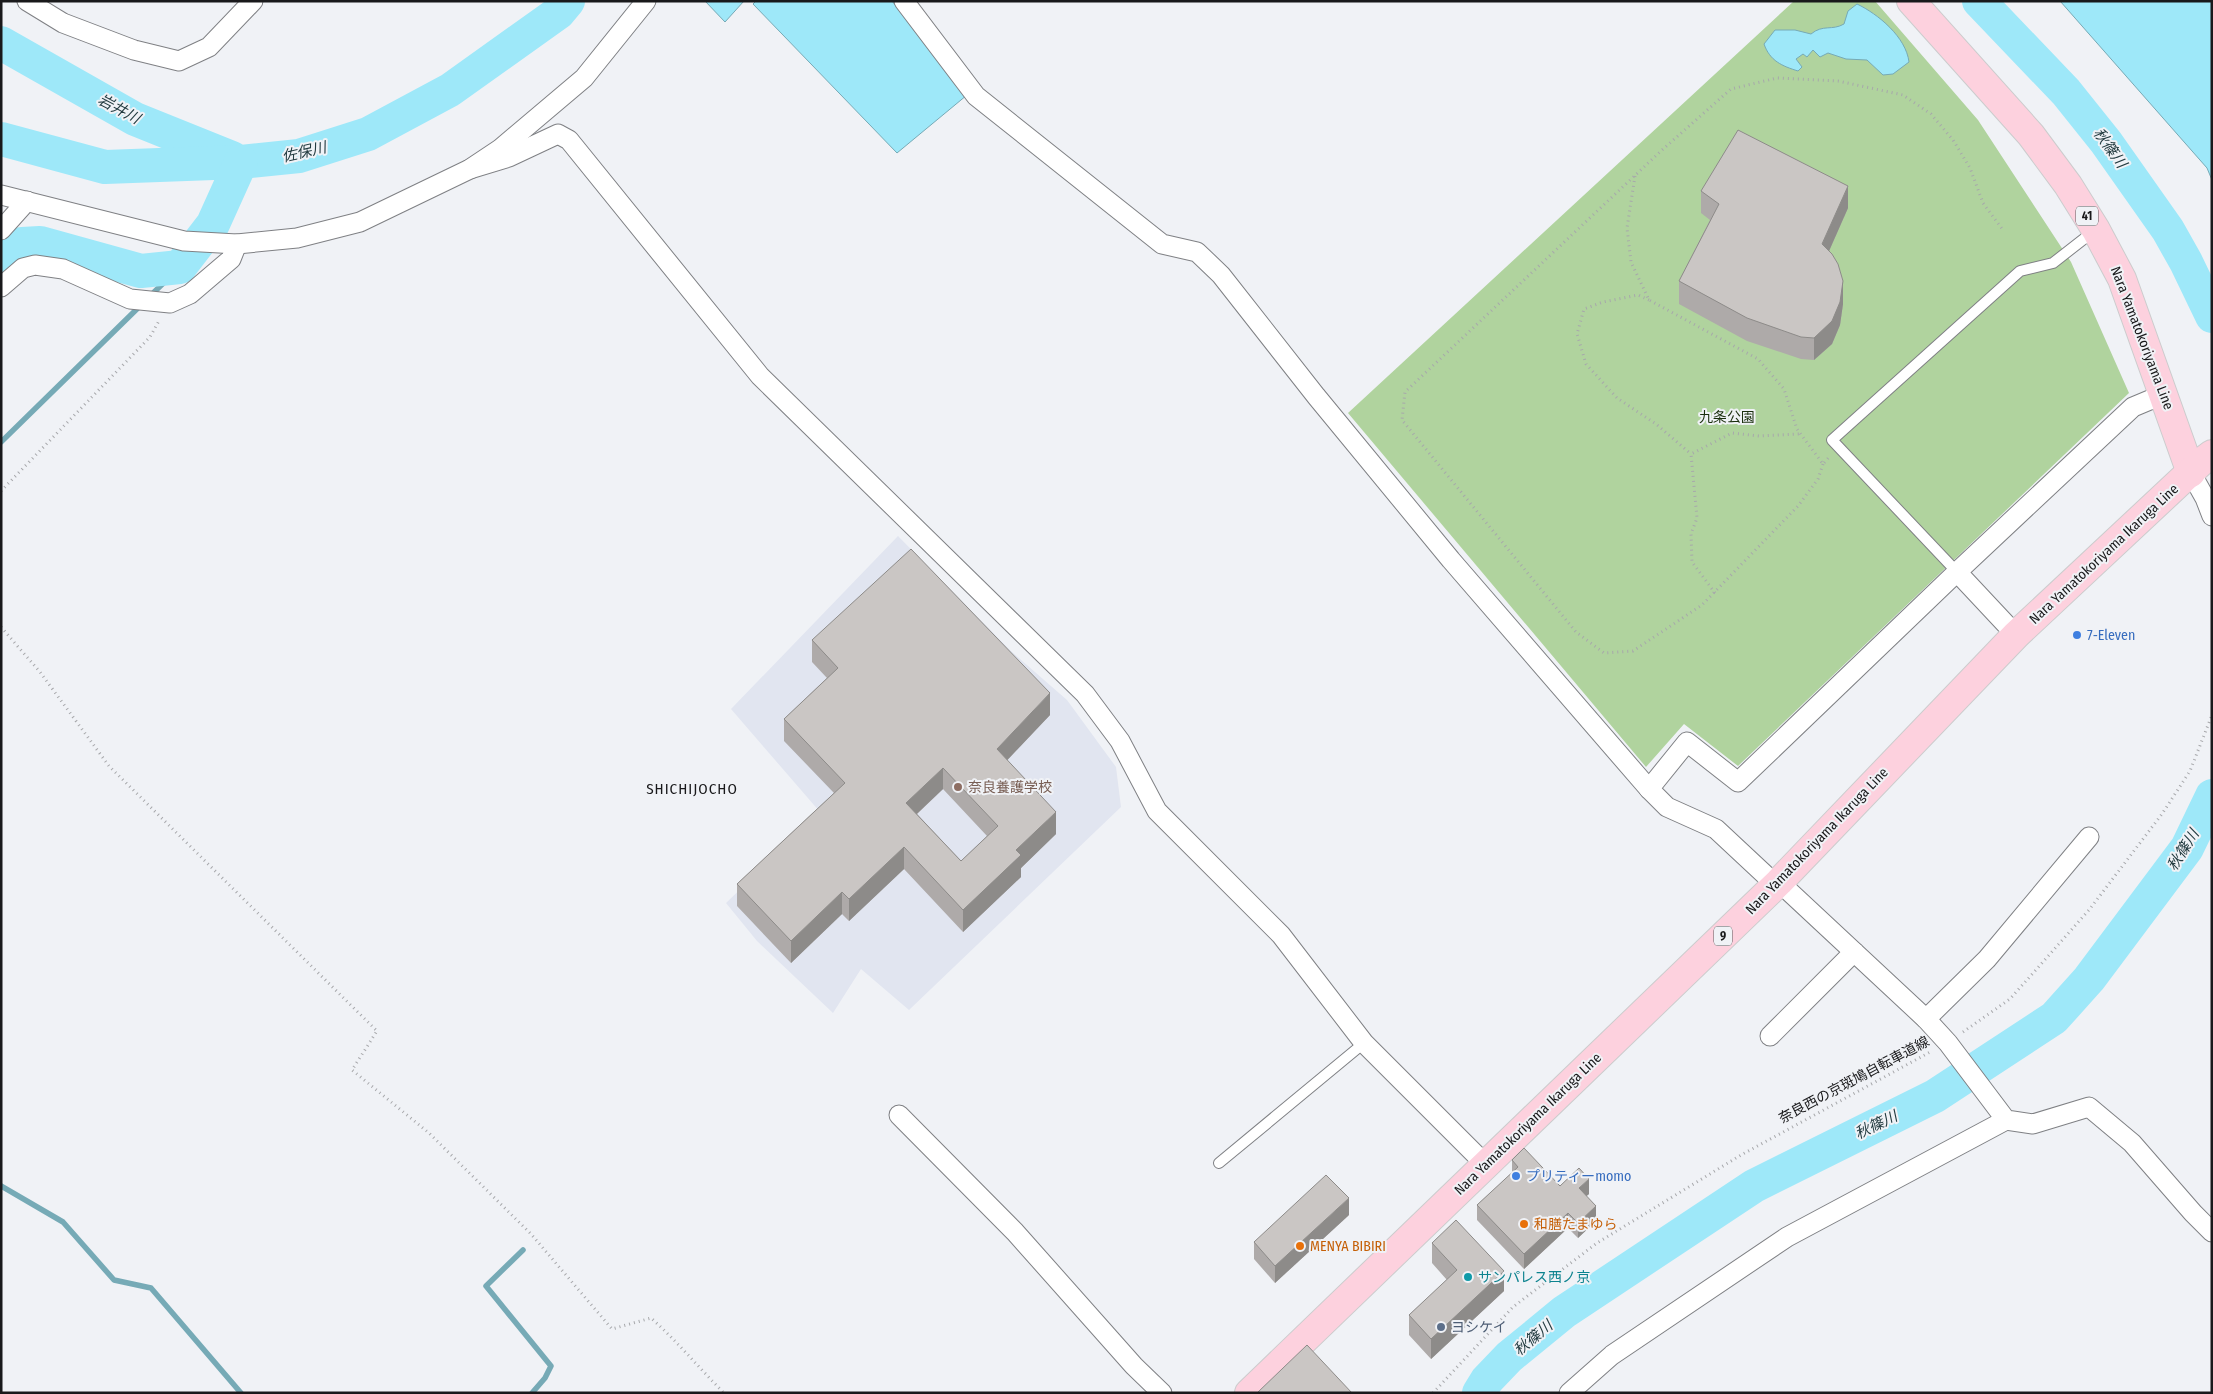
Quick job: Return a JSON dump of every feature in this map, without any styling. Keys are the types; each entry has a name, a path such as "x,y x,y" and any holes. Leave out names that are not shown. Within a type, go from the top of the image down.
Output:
{"main road":[{"name":"Nara Yamatokoriyama Line","path":"1911,1 2031,135 2068,185 2096,230 2122,279 2164,394 2201,463"},
{"name":"Nara Yamatokoriyama Ikaruga Line","path":"1249,1393 1778,883 2016,635 2201,463"}],"street":[{"path":"27,1 72,26 134,50 179,61 209,47 253,1"},
{"path":"1,195 184,241 229,243 297,238 360,222 470,169 500,149 584,78 646,1"},
{"path":"904,1 976,96 1162,244 1197,252 1221,276 1316,396 1451,560 1649,789 1667,807 1716,829 1854,952 1926,1019 1948,1043 2002,1114 2033,1124 2089,1107 2132,1144 2212,1232"},
{"path":"470,169 509,158 558,134 569,140 760,376 1086,694 1120,741 1157,810 1281,935 1364,1042 1486,1165"},
{"path":"1,230 27,201"},
{"path":"1,287 23,268 35,265 63,269 130,299 170,304 190,294 232,259 229,243"},
{"path":"1649,789 1688,742 1738,782 2132,407 2164,394"},
{"path":"2201,463 2205,498 2212,516"},
{"path":"1957,572 2016,635"},
{"path":"1926,1019 1987,959 2089,837"},
{"path":"1770,1036 1854,952"},
{"path":"1569,1393 1612,1355 1787,1237 2002,1114"},
{"path":"899,1115 1015,1232 1134,1366 1162,1393"}],"lane":[{"path":"1957,572 1832,440 2020,271 2052,263 2096,230"},
{"path":"1220,1163 1364,1042"}],"path":[{"path":"1839,448 1823,464 1818,479 1798,506 1702,605 1632,651 1604,654 1576,632 1402,420 1405,392 1635,176 1731,89 1777,78 1838,81 1903,95 1931,114 1953,140 1970,168 1983,203 2004,230"},
{"path":"1635,176 1627,228 1631,262 1649,300"},
{"path":"1715,593 1692,562 1691,534 1697,518 1691,454 1656,424 1617,398 1586,364 1577,334 1584,309 1603,302 1638,295 1758,359 1784,390 1800,434 1823,464"},
{"path":"1,491 150,337 170,304"},
{"path":"1691,454 1732,433 1759,436 1800,434"},
{"path":"1,627 40,672 109,766 377,1032 352,1070 429,1133 530,1234 612,1329 651,1318 675,1339 691,1359 724,1393"},
{"name":"奈良西の京斑鳩自転車道線","path":"1433,1393 1514,1307 1597,1243 1741,1155 1948,1043 2010,999 2089,910 2162,814 2190,771 2212,715"}],"shaded area":[{"name":"奈良養護学校","path":"898,536 1011,651 1067,700 1116,767 1121,807 909,1010 861,969 833,1013 757,941 726,903 820,812 731,709"}],"green space":[{"name":"九条公園","path":"1794,1 1875,1 1978,120 2071,262 2129,393 1738,766 1684,724 1646,767 1348,413"}],"water":[{"path":"705,1 744,1 725,22"},
{"path":"756,1 892,1 967,95 897,153 753,4"},
{"path":"2060,1 2212,1 2212,180 2207,168"},
{"path":"1857,4 1882,20 1903,44 1909,62 1893,74 1883,75 1867,60 1846,59 1828,53 1820,57 1813,50 1807,57 1803,54 1796,59 1802,67 1798,71 1773,59 1764,44 1775,30 1795,30 1811,34 1820,29 1840,26 1844,24 1848,11"}],"building":[{"path":"1738,130 1848,186 1822,244 1832,254 1838,264 1843,281 1840,302 1832,321 1814,338 1801,337 1747,318 1679,281 1719,204 1701,191"},
{"path":"911,549 1050,693 997,749 1056,812 1016,850 1021,855 963,910 904,847 849,899 842,892 791,941 737,884 845,783 784,719 838,668 812,640","holes":["943,768 998,826 961,861 906,803"]},
{"path":"1524,1148 1560,1186 1579,1168 1589,1179 1579,1188 1596,1206 1578,1223 1568,1213 1524,1254 1477,1205 1518,1167 1512,1160"},
{"path":"1326,1175 1349,1198 1275,1266 1254,1242"},
{"path":"1456,1220 1504,1271 1431,1339 1409,1315 1457,1270 1432,1243"},
{"path":"1307,1345 1352,1393 1257,1393"}],"waterway":[{"name":"佐保川","path":"1,139 105,167 241,162 299,156 368,134 450,90 558,13 568,1"},
{"name":"秋篠川","path":"1979,1 2066,92 2106,142 2168,230 2212,316"},
{"name":"岩井川","path":"1,43 135,119 232,158"},
{"path":"1,259 9,251 22,244 40,243 141,271 180,267 213,224 241,162"},
{"path":"149,297 180,267"},
{"path":"1,442 141,305"},
{"name":"秋篠川","path":"1479,1393 1487,1380 1509,1357 1564,1312 1754,1186 1935,1096 2054,1018 2089,979 2187,848 2212,796"},
{"path":"1,1186 63,1222 114,1280 151,1288 241,1393"},
{"path":"523,1250 486,1286 551,1366 545,1378 532,1393"}],"place":[{"name":"7-Eleven","path":"2077,635"},
{"name":"奈良養護学校","path":"958,787"},
{"name":"プリティーmomo","path":"1516,1176"},
{"name":"和膳たまゆら","path":"1524,1224"},
{"name":"MENYA BIBIRI","path":"1300,1246"},
{"name":"サンパレス西ノ京","path":"1468,1277"},
{"name":"ヨシケイ","path":"1441,1327"}],"district":[{"name":"SHICHIJOCHO","path":"692,789"}]}
